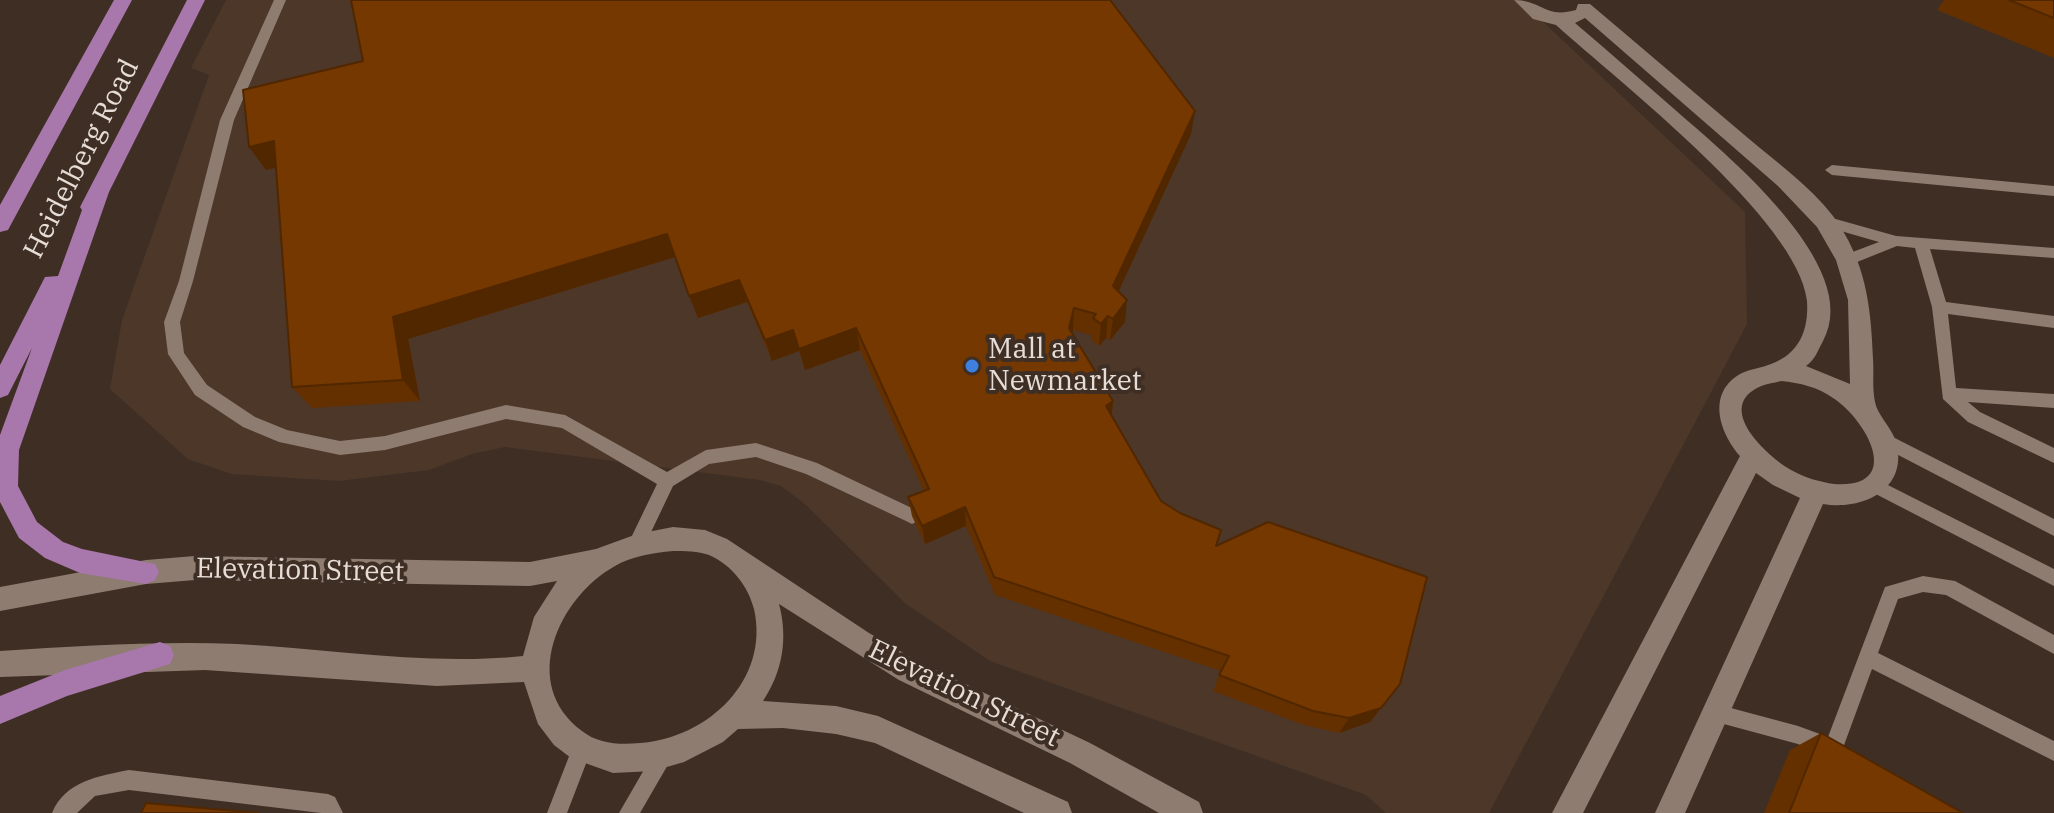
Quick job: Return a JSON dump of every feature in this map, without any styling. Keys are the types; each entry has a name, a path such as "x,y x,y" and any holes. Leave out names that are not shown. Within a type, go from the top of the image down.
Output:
{"main road":[{"name":"Heidelberg Road","path":"0,224 123,0"},
{"name":"Heidelberg Road","path":"0,388 196,0"},
{"path":"99,192 7,450 5,487 28,530 54,550 80,561 146,572"},
{"path":"0,710 65,683 160,655"}],"street":[{"path":"1523,0 1537,14 1561,20 1735,174 1787,232 1807,264 1818,300 1817,332 1804,355 1781,371"},
{"path":"1561,20 1580,14 1583,4 1785,181 1825,221 1847,260 1859,300 1863,406"},
{"path":"1781,371 1824,381 1863,406 1885,440 1888,458 1884,473 1874,485 1858,493 1815,493 1781,479 1752,457 1735,431 1730,406 1736,392 1746,381 1781,371"},
{"path":"1567,813 1752,457"},
{"path":"1670,813 1815,493"},
{"name":"Elevation Street","path":"0,599 146,572 195,568 530,574 602,559 637,544 673,539 708,543 737,558 759,582 771,612 771,647 759,683 736,715 702,741 663,756 620,760 582,748 556,727 540,700 535,668 540,637 553,607 575,580 602,559"},
{"name":"Elevation Street","path":"745,566 859,642 909,671 1067,746 1188,813"},
{"path":"0,664 160,655 274,660 361,670 456,675 535,668"},
{"path":"736,715 783,714 836,720 878,730 1057,813"}],"lane":[{"path":"280,0 227,120 186,281 172,322 176,354 201,390 249,422 273,432 340,448 385,443 506,412 565,422 667,481"},
{"path":"1832,170 2054,191"},
{"path":"1825,221 1896,241 2054,253"},
{"path":"1847,260 1896,241"},
{"path":"1921,243 1940,307 1949,394 1974,417 2054,456"},
{"path":"1940,307 2054,322"},
{"path":"1949,394 2054,401"},
{"path":"1885,440 2054,528"},
{"path":"637,544 667,481 706,457 756,450 811,468 912,516"},
{"path":"1874,485 2054,578"},
{"path":"1716,713 1798,735 1840,753 1891,593 1923,584 1949,587 2054,645"},
{"path":"1868,658 2054,751"},
{"path":"557,813 582,748"},
{"path":"629,813 663,756"},
{"path":"62,813 90,787 129,780 328,804 333,813"}],"shaded area":[{"path":"226,0 1520,0 1745,212 1747,324 1489,813 1386,813 1366,795 990,661 906,604 806,505 781,486 760,480 505,447 472,454 429,470 339,481 231,474 188,459 110,389 122,320 209,75 191,68"}],"building":[{"name":"Mall at Newmarket","path":"351,0 1110,0 1195,111 1113,286 1127,300 1113,319 1108,316 1101,324 1093,318 1096,314 1074,308 1069,328 1113,401 1106,406 1161,501 1180,513 1221,530 1216,546 1268,522 1427,577 1400,684 1381,708 1349,718 1313,711 1219,675 1229,656 994,577 965,507 922,526 908,497 929,489 856,328 799,349 793,330 765,340 739,280 689,296 667,234 393,317 403,380 292,387 274,141 249,147 243,90 363,61"},
{"path":"2009,0 2054,0 2054,18"},
{"path":"1821,733 1963,813 1789,813"},
{"path":"146,803 259,813 141,813"}],"place":[{"name":"Mall at Newmarket","path":"972,366"}]}
